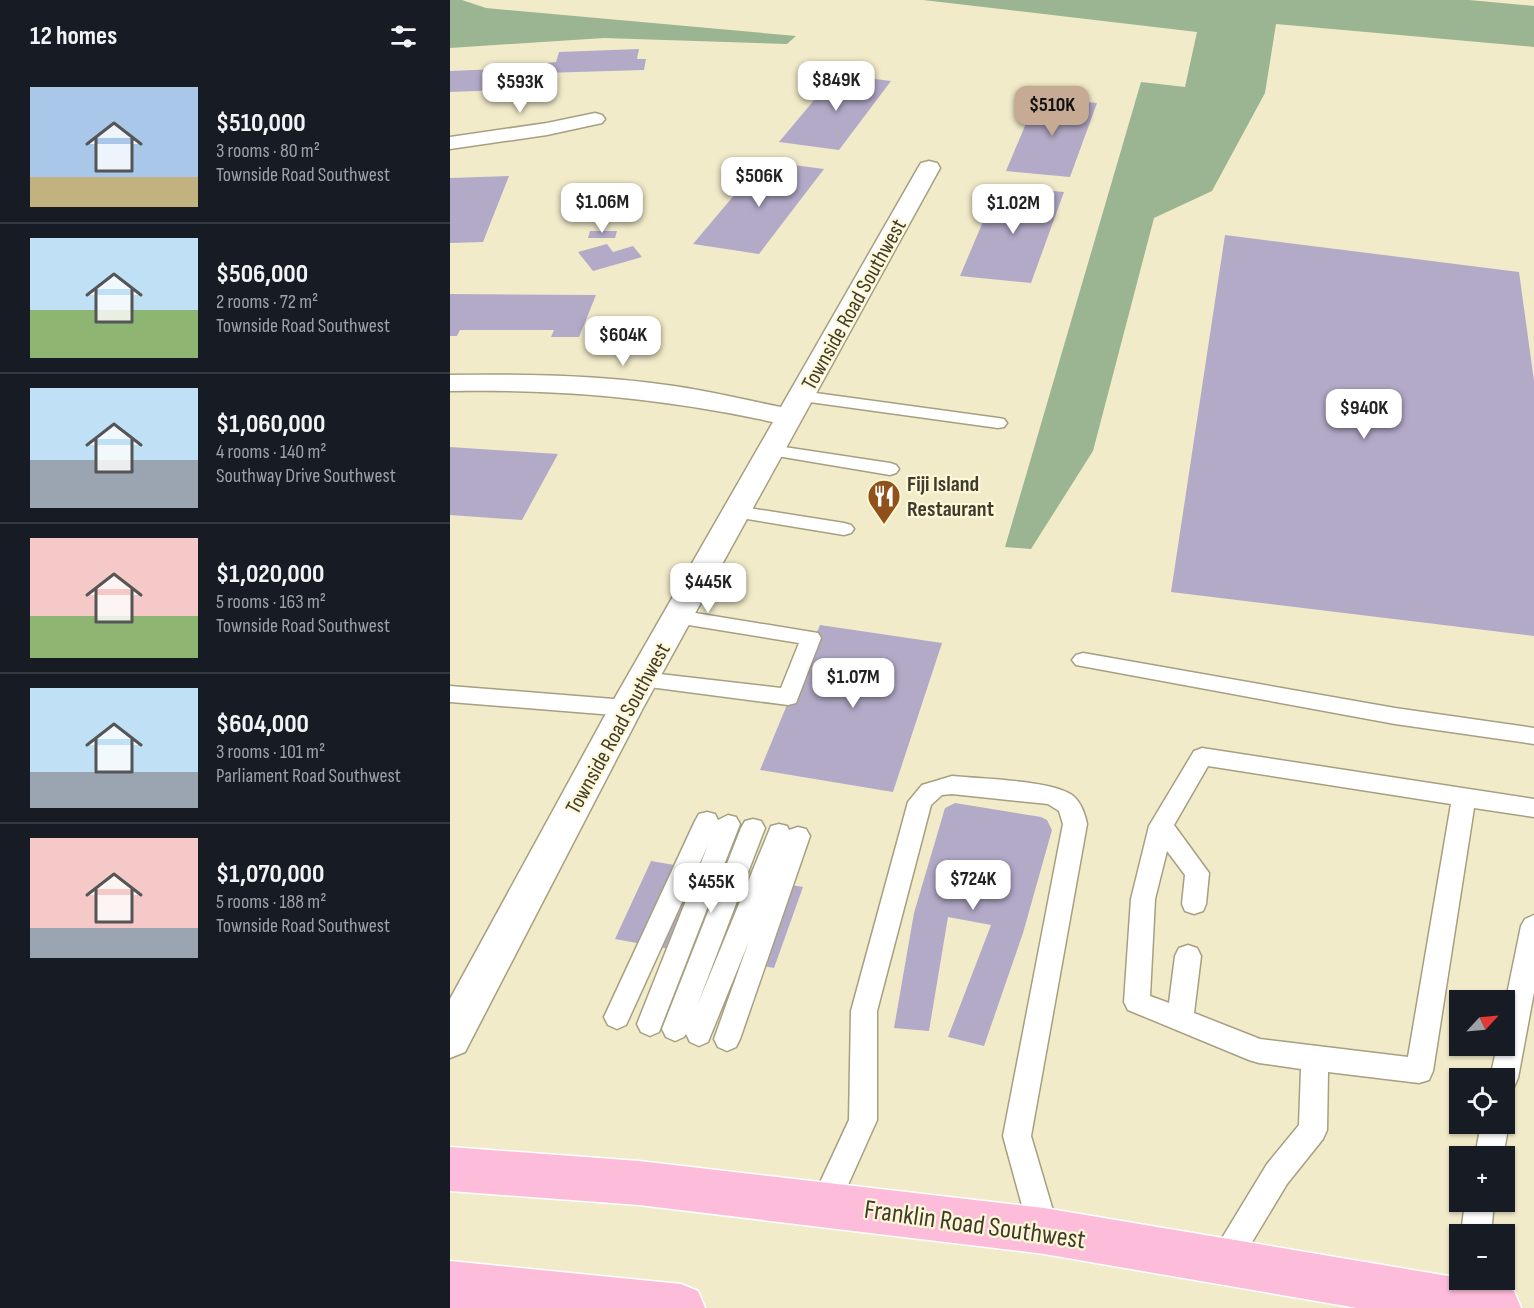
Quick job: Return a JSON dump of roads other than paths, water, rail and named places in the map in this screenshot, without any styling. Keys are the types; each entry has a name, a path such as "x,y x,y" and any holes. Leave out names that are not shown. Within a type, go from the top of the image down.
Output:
{"main road":[{"name":"Franklin Road Southwest","path":"450,1169 639,1183 1044,1231 1223,1262 1476,1299"},
{"path":"450,1286 608,1299 681,1308"}],"street":[{"path":"450,142 547,129 595,118"},
{"name":"Townside Road Southwest","path":"450,1040 626,708 929,168"},
{"path":"450,383 548,384 795,407"}],"lane":[{"path":"795,407 998,423"},
{"path":"771,450 890,469"},
{"path":"736,512 844,529"},
{"path":"642,680 788,697 811,638 677,617"},
{"path":"1083,660 1395,716 1534,736"},
{"path":"450,694 626,708"},
{"path":"1464,798 1419,1071 1259,1052 1137,1002 1143,899 1161,826 1202,758 1534,808"},
{"path":"825,1204 863,1120 864,1011 920,802 927,791 952,785 1049,795 1063,799 1073,810 1075,824 1017,1136 1044,1231"},
{"path":"617,1017 718,822 650,1024"},
{"path":"1161,826 1197,873 1194,904"},
{"path":"727,1039 788,834 687,1031 753,828"},
{"path":"1506,1068 1534,926"},
{"path":"1180,1020 1188,956"},
{"path":"1223,1262 1277,1174 1313,1130 1315,1059"}],"place":[{"name":"Fiji Island Restaurant","path":"884,525"}]}
